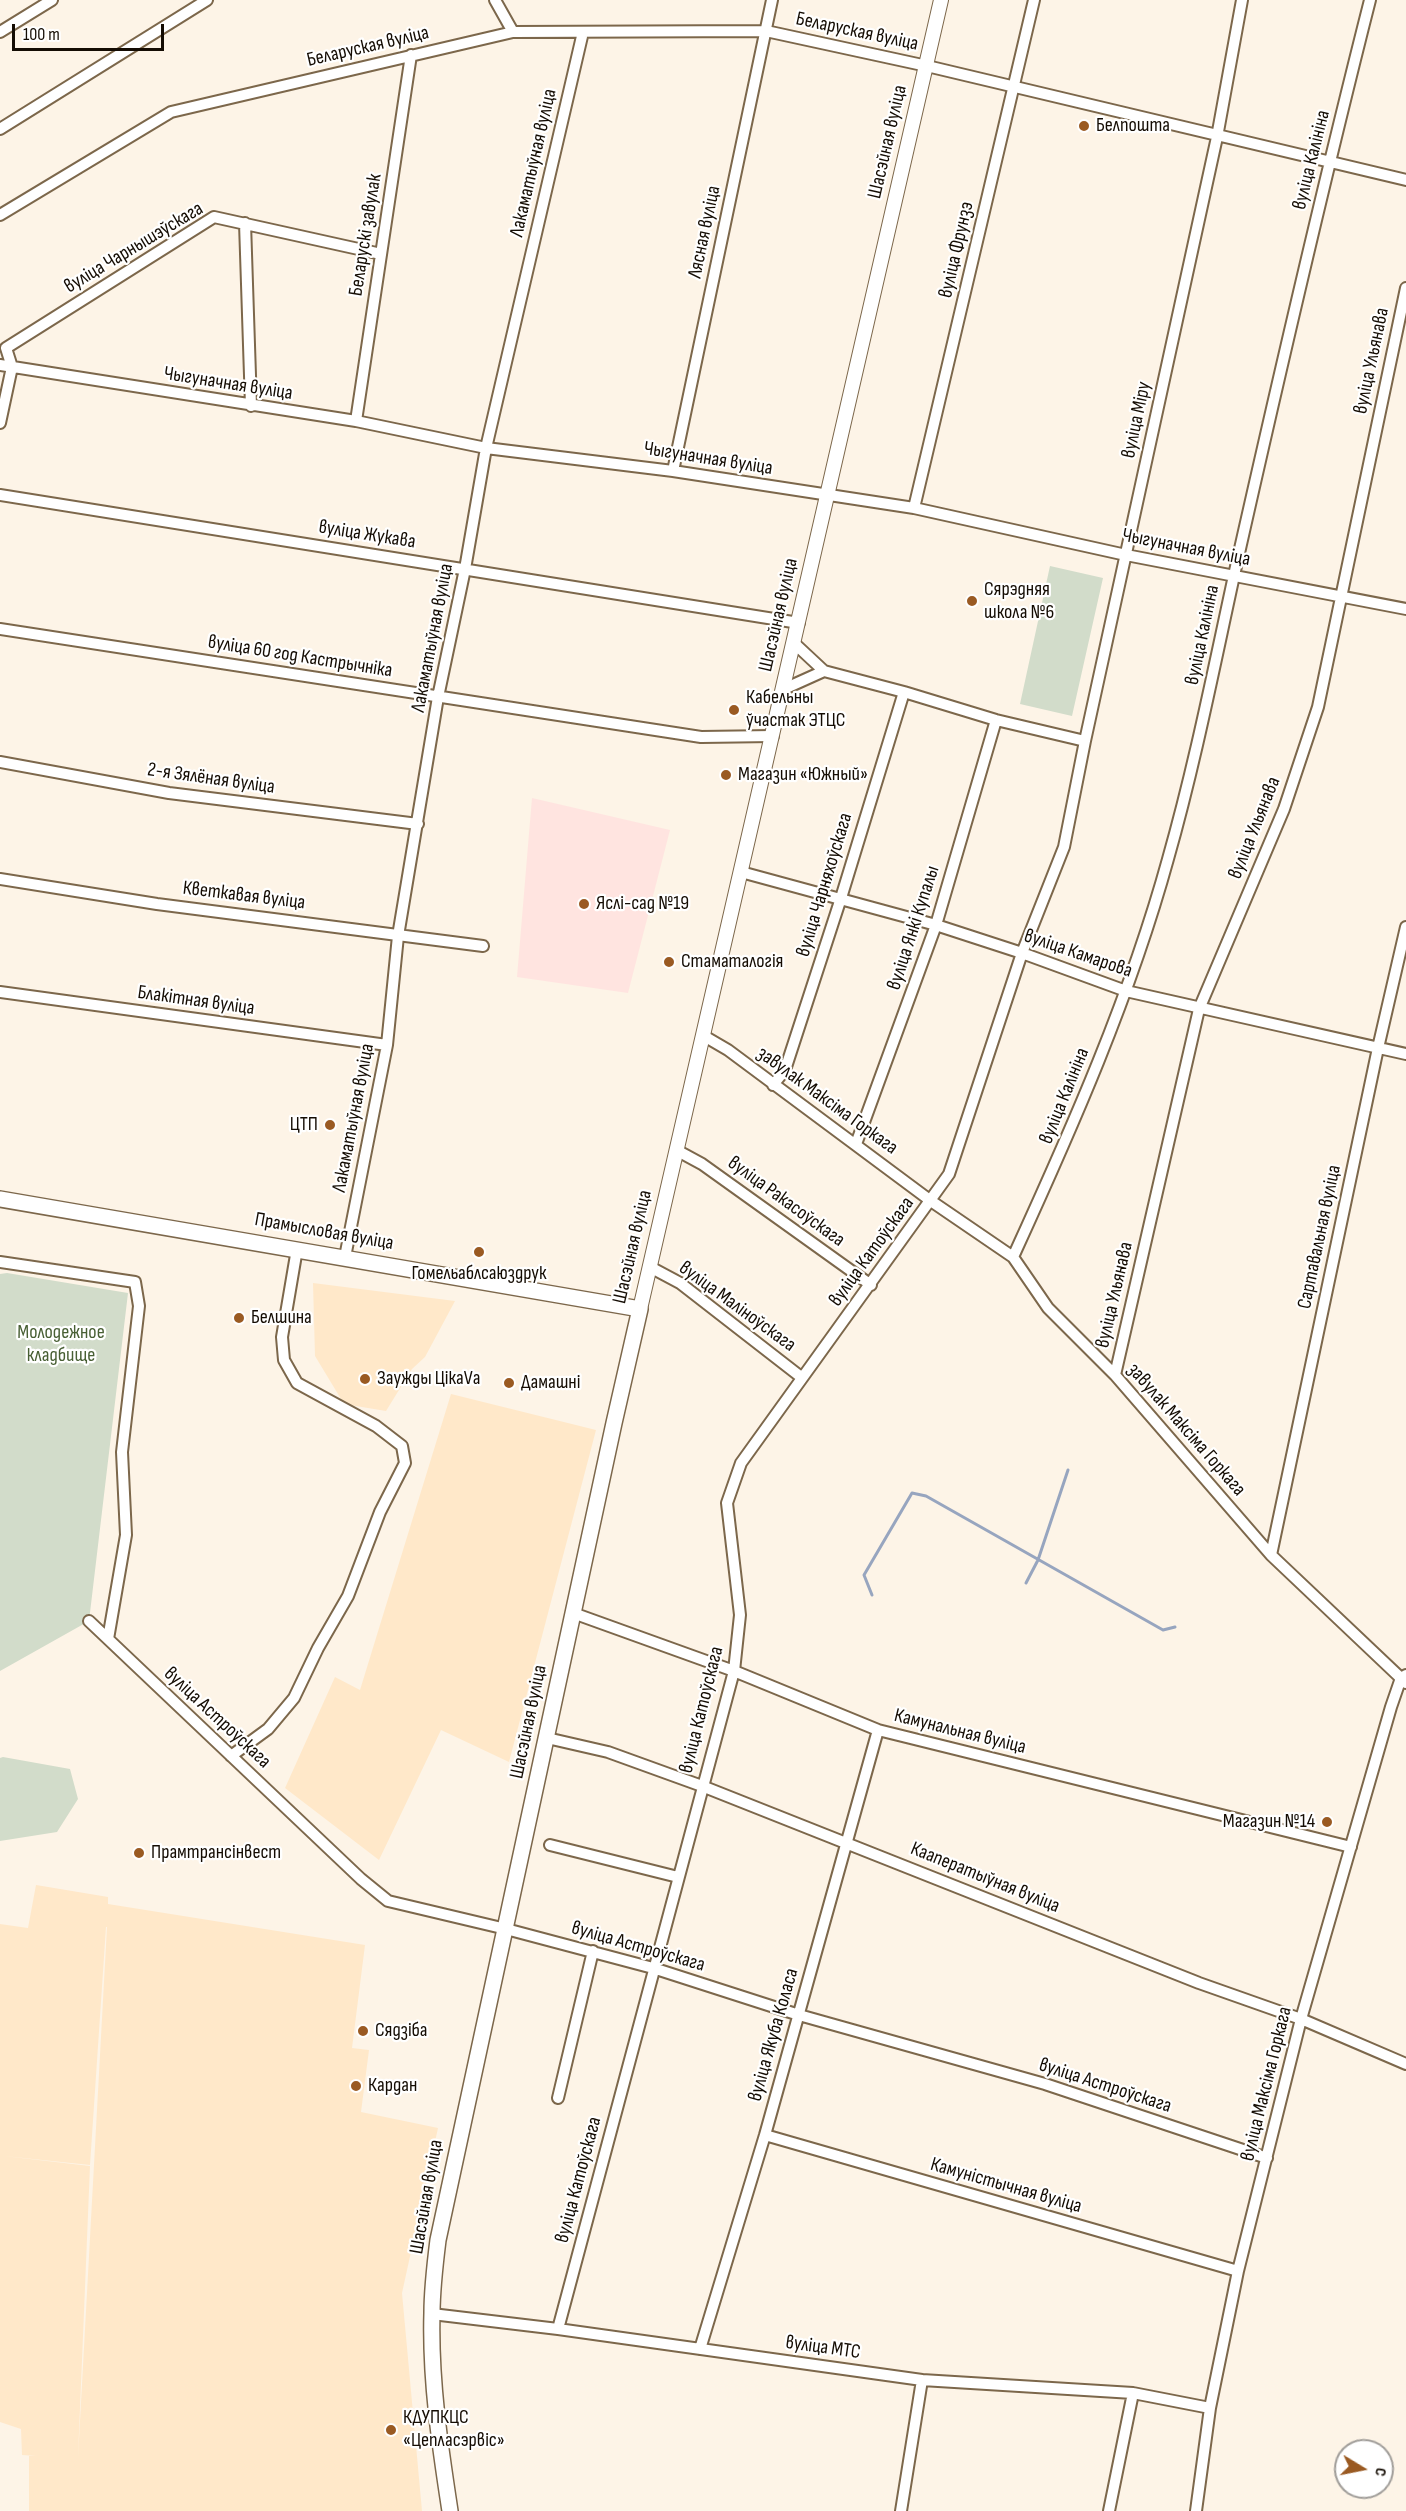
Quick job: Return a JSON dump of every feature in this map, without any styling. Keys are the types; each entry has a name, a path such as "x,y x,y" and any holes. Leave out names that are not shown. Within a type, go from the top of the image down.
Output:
{"main road":[{"name":"Прамысловая вуліца","path":"0,1199 640,1309"},
{"name":"Шасэйная вуліца","path":"450,2511 434,2385 432,2314 438,2240 444,2202 506,1929 640,1309"}],"street":[{"path":"0,32 52,0"},
{"path":"0,129 207,0"},
{"path":"495,0 513,32"},
{"name":"Лясная вуліца","path":"673,471 772,0"},
{"name":"Шасэйная вуліца","path":"640,1309 941,0"},
{"name":"вуліца Фрунзэ","path":"914,508 1034,0"},
{"name":"вуліца Міру","path":"1064,847 1085,741 1217,137 1242,0"},
{"name":"вуліца Калініна","path":"1012,1257 1072,1129 1126,991 1168,860 1205,715 1234,575 1329,162 1370,0"},
{"name":"Беларуская вуліца","path":"0,215 171,112 513,32 766,31 927,66 1217,137 1406,180"},
{"name":"Лакаматыўная вуліца","path":"345,1257 387,1045 398,936 438,697 465,569 486,448 584,32"},
{"name":"Беларускі завулак","path":"356,421 411,55"},
{"name":"вуліца Чарнышэўскага","path":"12,367 6,348 214,217 381,254"},
{"path":"245,223 251,406"},
{"name":"вуліца Ульянава","path":"1115,1375 1199,1009 1284,809 1318,707 1406,288"},
{"name":"Чыгуначная вуліца","path":"0,365 356,421 486,448 673,471 914,508 1126,555 1406,609"},
{"path":"0,423 12,367"},
{"name":"вуліца Жукава","path":"0,495 799,623"},
{"name":"вуліца 60 год Кастрычніка","path":"0,629 702,737 773,736"},
{"path":"794,643 824,671 996,720 1085,741"},
{"path":"784,689 824,671"},
{"name":"вуліца Чарняхоўскага","path":"773,1085 785,1070 904,692"},
{"name":"вуліца Янкі Купалы","path":"856,1144 936,925 996,720"},
{"name":"2-я Зялёная вуліца","path":"0,762 170,793 418,824"},
{"name":"вуліца Катоўскага","path":"558,2329 734,1671 740,1615 727,1503 741,1463 949,1174 1022,953 1064,847"},
{"name":"вуліца Камарова","path":"741,872 936,925 1126,991 1406,1054"},
{"name":"Кветкавая вуліца","path":"0,879 157,904 280,918 483,946"},
{"name":"Сартавальная вуліца","path":"1271,1556 1378,1048 1406,927"},
{"name":"Блакітная вуліца","path":"0,992 387,1045"},
{"name":"завулак Максіма Горкага","path":"704,1036 728,1050 931,1201 1012,1257 1048,1308 1115,1375 1271,1556 1404,1678"},
{"name":"вуліца Ракасоўскага","path":"678,1151 702,1164 871,1285"},
{"path":"231,1756 268,1729 294,1698 318,1648 348,1596 380,1512 405,1463 402,1446 376,1426 297,1383 284,1360 282,1337 297,1249"},
{"path":"0,1262 135,1282 139,1306 122,1452 126,1535 108,1639"},
{"name":"вуліца Маліноўскага","path":"650,1267 680,1283 801,1377"},
{"name":"Камунальная вуліца","path":"573,1613 734,1671 878,1730 1351,1847"},
{"name":"вуліца Астроўскага","path":"89,1621 361,1879 388,1901 653,1968 799,2015 1045,2084 1267,2158"},
{"name":"вуліца Максіма Горкага","path":"1196,2511 1210,2408 1238,2271 1301,2019 1391,1707 1404,1678"},
{"name":"вуліца Якуба Коласа","path":"700,2349 765,2136 878,1730"},
{"name":"Кааператыўная вуліца","path":"547,1738 608,1752 702,1786 1198,1983 1301,2019 1406,2064"},
{"path":"550,1845 678,1877"},
{"path":"558,2098 593,1951"},
{"name":"Камуністычная вуліца","path":"765,2136 1238,2271"},
{"name":"вуліца МТС","path":"432,2314 558,2329 922,2380 1133,2393 1210,2408"},
{"path":"901,2511 922,2380"},
{"path":"1109,2511 1133,2393"}],"shaded area":[{"path":"532,798 670,830 628,993 517,977"},
{"path":"313,1283 455,1301 425,1357 412,1369 386,1411 344,1404 315,1356"},
{"path":"451,1394 596,1430 509,1762 441,1730 379,1860 285,1788 335,1677 360,1690"},
{"path":"36,1885 108,1897 108,1904 365,1945 352,2048 369,2050 361,2112 438,2128 402,2293 422,2511 29,2511 29,2456 36,2456 22,2455 21,2429 0,2422 0,1924 28,1928","holes":["107,1927 78,2457 90,2166 4,2156 90,2165"]}],"green space":[{"path":"1050,566 1103,578 1072,716 1020,704"},
{"name":"Молодежное кладбище","path":"7,1273 128,1293 89,1621 0,1671 0,1274"},
{"path":"0,1758 70,1769 78,1799 57,1832 0,1841"}],"waterway":[{"path":"1026,1583 1038,1560 1068,1470"},
{"path":"872,1595 864,1575 912,1493 926,1496 1163,1630 1175,1627"}],"place":[{"name":"Белпошта","path":"1084,126"},
{"name":"Сярэдняя школа №6","path":"972,601"},
{"name":"Кабельны ўчастак ЭТЦС","path":"734,710"},
{"name":"Магазин «Южный»","path":"726,775"},
{"name":"Яслі-сад №19","path":"584,904"},
{"name":"Стаматалогія","path":"669,962"},
{"name":"ЦТП","path":"330,1125"},
{"name":"Гомельаблсаюздрук","path":"479,1252"},
{"name":"Белшина","path":"239,1318"},
{"name":"Заужды ЦікаVа","path":"365,1379"},
{"name":"Дамашні","path":"509,1383"},
{"name":"Магазин №14","path":"1327,1822"},
{"name":"Прамтрансінвест","path":"139,1853"},
{"name":"Сядзіба","path":"363,2031"},
{"name":"Кардан","path":"356,2086"},
{"name":"КДУПКЦС «Цепласэрвіс»","path":"391,2430"}]}
